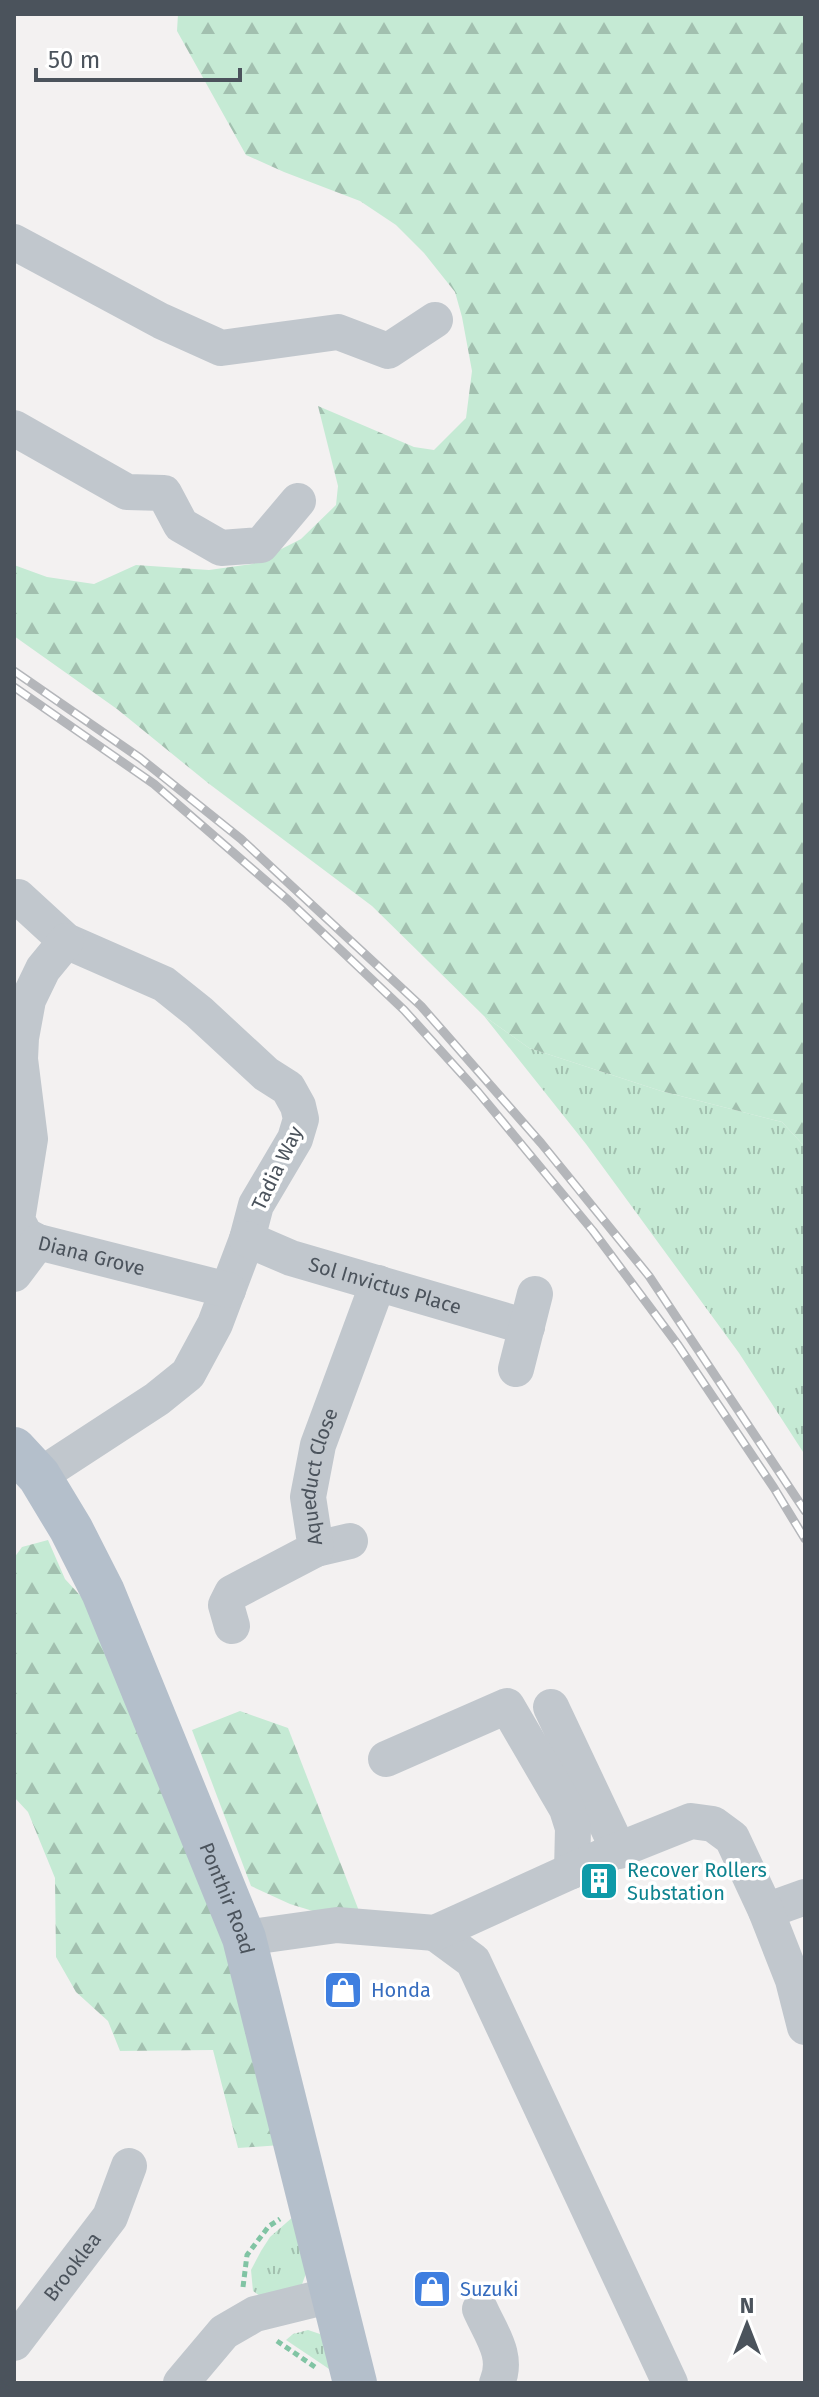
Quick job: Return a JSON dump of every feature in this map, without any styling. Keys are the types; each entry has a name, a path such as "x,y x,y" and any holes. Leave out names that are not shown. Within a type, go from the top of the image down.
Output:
{"main road":[{"name":"Ponthir Road","path":"26,1462 71,1529 103,1592 244,1938 355,2383"}],"street":[{"path":"14,242 161,321 221,348 338,332 388,351 435,320"},
{"path":"14,428 127,492 164,493 181,525 221,548 261,545 298,501"},
{"name":"Tadia Way","path":"18,897 66,941 164,984 199,1012 257,1067 288,1088 301,1119 295,1139 256,1205 247,1239 215,1324 188,1374 157,1399 26,1462"},
{"name":"Diana Grove","path":"66,941 43,969 28,1000 21,1038 20,1059 30,1139 17,1220 25,1235 38,1242 228,1290"},
{"name":"Sol Invictus Place","path":"247,1239 291,1258 378,1283 531,1310 516,1369"},
{"path":"14,1274 38,1242"},
{"name":"Aqueduct Close","path":"232,1626 226,1605 232,1593 333,1545 308,1497 318,1445 378,1283"},
{"path":"386,1759 507,1706 567,1809 573,1828 572,1871"},
{"path":"551,1707 619,1851"},
{"path":"244,1938 337,1925 435,1933 691,1821 713,1824 732,1838 766,1911 793,1980 805,2027"},
{"path":"766,1911 805,1897"},
{"path":"435,1933 473,1961 670,2383"},
{"name":"Brooklea","path":"14,2343 110,2217 119,2176"},
{"path":"181,2383 224,2332 255,2314 332,2295"},
{"path":"480,2309 502,2358 497,2383"}],"green space":[{"path":"178,14 805,14 805,1147 782,1122 661,1091 529,1048 484,1016 372,906 208,783 117,709 14,636 14,565 47,577 94,584 136,565 209,570 252,564 301,539 336,505 338,486 318,406 414,447 434,450 466,418 472,371 455,292 424,253 396,225 360,201 246,155 177,31"},
{"path":"484,1016 529,1048 661,1091 782,1122 805,1147 805,1455 739,1353 586,1144"},
{"path":"48,1540 65,1579 98,1615 233,1946 281,2145 238,2148 213,2050 120,2051 108,2021 76,1992 56,1957 55,1878 28,1812 14,1797 14,1558 22,1547"},
{"path":"240,1711 288,1728 359,1911 316,1912 251,1886 192,1730"},
{"path":"294,2216 311,2260 301,2287 266,2300 253,2291 251,2270 270,2237"},
{"path":"308,2330 326,2336 341,2377 286,2340 293,2334"}],"railway":[{"path":"14,671 140,758 241,839 421,1006 541,1143 649,1276 805,1511"},
{"path":"14,687 154,784 288,900 404,1010 478,1092 593,1231 678,1345 805,1539"}],"place":[{"name":"Recover Rollers Substation","path":"599,1881"},
{"name":"Honda","path":"343,1990"},
{"name":"Suzuki","path":"432,2289"}]}
